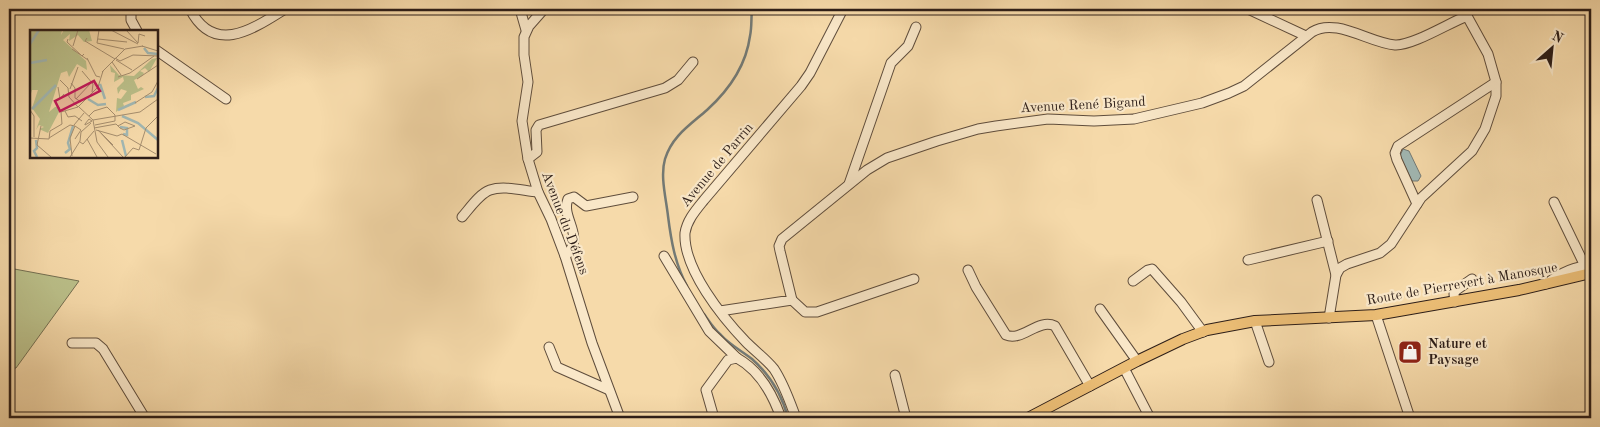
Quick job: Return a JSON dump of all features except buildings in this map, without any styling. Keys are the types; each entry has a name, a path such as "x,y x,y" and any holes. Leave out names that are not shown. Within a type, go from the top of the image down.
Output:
{"main road":[{"name":"Route de Pierrevert à Manosque","path":"1028,418 1137,361 1203,332 1229,325 1255,321 1376,315 1545,284 1589,268"}],"street":[{"path":"131,9 131,20 136,30"},
{"path":"190,9 209,31 229,36 247,31 285,9"},
{"path":"520,9 526,30"},
{"path":"526,30 544,9"},
{"name":"Avenue de Parrin","path":"796,418 787,395 772,367 729,324 701,283 690,261 686,238 689,221 704,200 795,96 810,73 844,9"},
{"path":"1248,9 1306,36"},
{"path":"1336,276 1344,265 1372,256 1386,249 1400,232 1417,204 1432,187 1464,160 1475,147 1485,129 1494,104 1497,89 1496,82 1488,54 1465,14 1456,9"},
{"name":"Avenue René Bigand","path":"792,300 780,251 781,242 785,236 848,184 887,158 978,129 1029,120 1134,119 1202,103 1244,86 1315,29 1326,27 1349,31 1387,43 1400,45 1465,14"},
{"path":"848,184 891,63 908,46 916,27"},
{"name":"Avenue du Défens","path":"526,30 524,55 528,89 522,121 528,160 538,192 565,256 592,343 620,418"},
{"path":"158,51 226,99"},
{"path":"528,160 537,152 536,130 539,125 665,88 678,80 693,62"},
{"path":"1417,204 1397,160 1395,153 1398,146 1496,82"},
{"path":"462,217 480,197 491,190 507,189 538,192"},
{"path":"565,256 572,248 574,241 567,206 568,199 574,197 586,206 633,197"},
{"path":"1317,200 1336,276 1329,318"},
{"path":"1554,202 1589,268"},
{"path":"1248,260 1328,242"},
{"path":"664,256 709,331 720,344 754,371 771,394 781,418"},
{"path":"1133,280 1152,269 1181,302 1203,332"},
{"path":"968,270 980,294 1006,334 1016,336 1046,324 1055,326 1090,386"},
{"path":"720,311 792,300 805,312 818,312 914,279"},
{"path":"1455,302 1455,291 1472,279"},
{"path":"1100,309 1137,361"},
{"path":"1376,315 1410,418"},
{"path":"1255,321 1269,362"},
{"path":"72,343 96,343 103,349 145,418"},
{"path":"548,346 557,367 609,390"},
{"path":"714,418 707,397 707,387 728,360 737,358"},
{"path":"1124,368 1150,418"},
{"path":"895,375 906,418"}],"green space":[{"path":"9,268 79,281 16,368 9,369"}],"water":[{"path":"1403,149 1409,151 1421,176 1418,181 1412,181 1400,156"}],"waterway":[{"path":"687,286 674,252 663,180 665,159 677,137 715,102 735,77 748,47 752,9"},
{"path":"704,314 725,339 752,359 770,379 779,393 788,418"}],"place":[{"name":"Nature et Paysage","path":"1410,352"}]}
